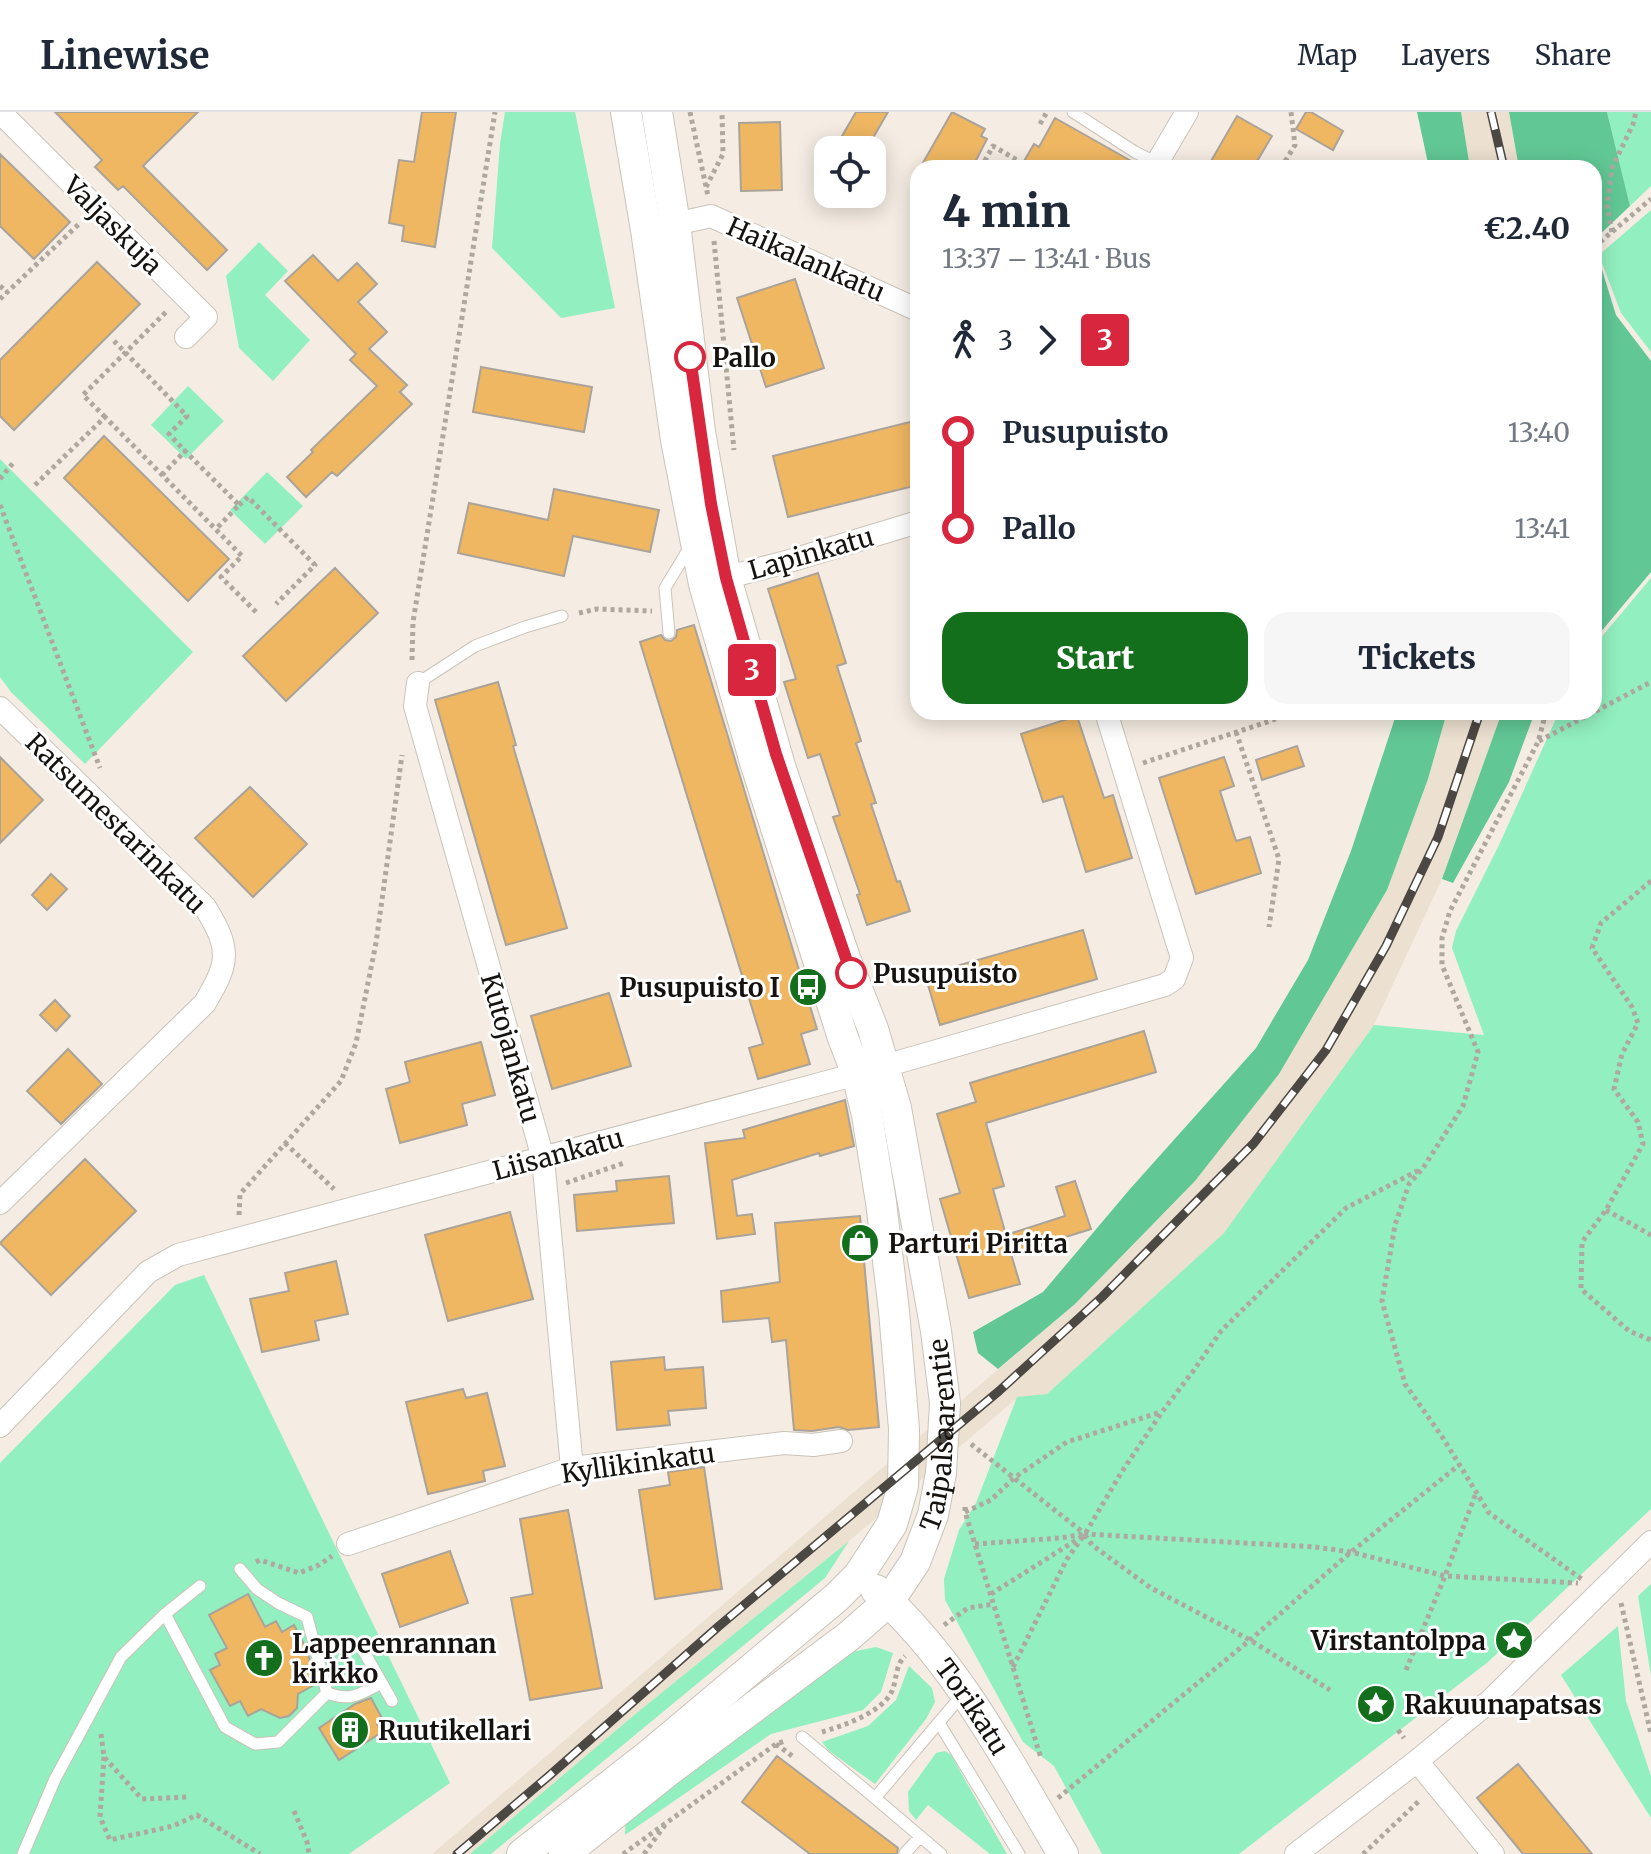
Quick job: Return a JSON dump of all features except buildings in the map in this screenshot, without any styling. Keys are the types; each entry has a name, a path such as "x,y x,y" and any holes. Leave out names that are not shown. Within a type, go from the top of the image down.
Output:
{"main road":[{"name":"Taipalsaarentie","path":"626,112 661,227 700,432 715,581"},
{"name":"Taipalsaarentie","path":"522,1854 650,1754 837,1597 859,1575 892,1524 903,1486 904,1429 894,1311 867,1115 873,1029 845,958 715,581 695,538 676,440 661,227 657,112"},
{"name":"Taipalsaarentie","path":"564,1854 667,1772 849,1636 889,1601 915,1562 933,1515 941,1473 945,1403 930,1296 896,1108 871,1071"},
{"name":"Torikatu","path":"859,1575 889,1601 965,1692 1063,1854"}],"street":[{"name":"Valjaskuja","path":"0,112 206,317 186,337"},
{"path":"1158,160 1187,112"},
{"name":"Haikalankatu","path":"661,227 711,216 910,306"},
{"name":"Lapinkatu","path":"715,581 910,524"},
{"name":"Kutojankatu","path":"418,683 415,706 543,1158 572,1468"},
{"name":"Ratsumestarinkatu","path":"0,708 205,907 218,928 223,944 223,966 205,1003 0,1203"},
{"path":"1113,720 1123,769"},
{"name":"Liisankatu","path":"0,1426 148,1272 178,1255 871,1071 1165,985 1174,979 1182,958 1123,769"},
{"name":"Kyllikinkatu","path":"348,1544 572,1468 784,1443 813,1445 841,1441"},
{"path":"1296,1854 1491,1700 1651,1542"},
{"path":"1417,1761 1493,1854"}],"lane":[{"path":"1073,112 1147,160"},
{"path":"669,633 665,588 695,538"},
{"path":"418,683 475,646 562,616"},
{"path":"240,1569 257,1589 307,1617 327,1693"},
{"path":"23,1854 55,1779 121,1657 165,1614 200,1586"},
{"path":"165,1614 225,1727 255,1744 278,1742 327,1693"},
{"path":"363,1650 392,1701"},
{"path":"327,1693 342,1698 355,1696 382,1683"},
{"path":"875,1798 965,1692"},
{"path":"939,1723 1019,1854"},
{"path":"802,1737 941,1854"},
{"path":"905,1853 920,1837"}],"path":[{"path":"418,683 412,661 413,622 495,112"},
{"path":"690,112 711,216 735,463"},
{"path":"706,187 723,154 722,112"},
{"path":"1040,124 1047,112"},
{"path":"1286,160 1295,145 1291,112"},
{"path":"1612,232 1607,206 1612,168 1636,112"},
{"path":"985,160 993,146 1017,160"},
{"path":"1602,240 1651,199"},
{"path":"0,299 96,208"},
{"path":"0,286 7,292"},
{"path":"183,295 83,395 242,556 221,577 257,613"},
{"path":"114,341 187,416 169,434 239,505"},
{"path":"35,485 105,417"},
{"path":"162,475 185,451"},
{"path":"0,479 13,463"},
{"path":"216,529 248,497 315,565 276,604"},
{"path":"0,505 100,768"},
{"path":"597,609 644,611"},
{"path":"1602,708 1651,682"},
{"path":"1123,769 1273,720"},
{"path":"975,1544 1085,1534 1315,1547 1351,1552 1445,1576 1587,1583 1489,1513 1405,1384 1382,1301 1395,1225 1409,1184 1423,1168 1463,1106 1478,1052 1442,965 1442,938 1450,911 1538,742 1544,720"},
{"path":"1538,742 1579,720"},
{"path":"1236,732 1279,859 1269,927"},
{"path":"239,1220 240,1194 341,1081 356,1043 376,943 403,751"},
{"path":"1650,883 1601,923 1592,948 1632,1007 1638,1023 1622,1054 1614,1089 1638,1122 1643,1144 1606,1210 1582,1242 1581,1289 1629,1331 1651,1340"},
{"path":"285,1143 340,1194 326,1198"},
{"path":"564,1187 568,1181 638,1159"},
{"path":"1013,1667 1067,1559 1162,1412 1221,1331 1346,1208 1423,1168"},
{"path":"1606,1210 1651,1235"},
{"path":"965,1512 991,1500 1014,1478 1067,1442 1162,1412"},
{"path":"964,1439 1085,1534 1092,1545 1151,1588 1250,1640 1330,1690"},
{"path":"1058,1798 1459,1465"},
{"path":"1406,1670 1476,1492"},
{"path":"991,1594 1085,1534"},
{"path":"240,1569 260,1560 299,1573 319,1565 348,1544"},
{"path":"1613,1579 1651,1734"},
{"path":"98,1701 104,1757 100,1817 110,1840 173,1826 197,1815 260,1854"},
{"path":"1398,1730 1404,1738"},
{"path":"104,1757 142,1799 189,1797"},
{"path":"1363,1854 1436,1785"},
{"path":"294,1811 309,1854"},
{"path":"644,1854 667,1822"}],"shaded area":[{"path":"1461,112 1509,112 1518,160 1469,160"},
{"path":"1445,720 1499,720 1442,879 1374,1025 1224,1233 1047,1394 1017,1398 470,1854 432,1854 1075,1304 1195,1181 1279,1074 1387,890 1428,779"}],"green space":[{"path":"505,112 575,112 615,308 561,318 492,248"},
{"path":"1417,112 1461,112 1469,160 1427,160"},
{"path":"1509,112 1607,112 1630,206 1602,232 1602,160 1518,160"},
{"path":"1607,112 1651,112 1651,186 1630,206"},
{"path":"1651,210 1651,352 1621,313 1602,263 1602,252"},
{"path":"259,242 288,271 265,295 310,340 273,381 239,348 226,276"},
{"path":"1602,270 1616,315 1651,361 1651,572 1602,630"},
{"path":"188,386 224,421 186,459 151,425"},
{"path":"0,459 193,652 85,764 11,692 0,677"},
{"path":"267,472 303,506 265,544 230,510"},
{"path":"1651,578 1651,1509 1488,1662 1239,1854 1102,1854 1054,1766 1023,1742 945,1600 944,1579 959,1530 976,1503 1017,1397 1047,1394 1224,1233 1374,1025 1484,1035 1452,948 1456,931 1555,720 1602,720 1602,636"},
{"path":"1394,720 1445,720 1428,779 1387,890 1279,1074 1195,1181 1075,1304 998,1369 978,1353 973,1332 1043,1292 1256,1048 1308,960 1351,851"},
{"path":"1499,720 1532,720 1509,782 1453,883 1442,879"},
{"path":"204,1275 450,1783 349,1854 0,1854 0,1463 175,1285"},
{"path":"849,1541 825,1578 491,1854 470,1854 633,1716"},
{"path":"1651,1584 1651,1676 1638,1596"},
{"path":"1618,1626 1626,1701 1651,1776 1651,1818 1561,1675"},
{"path":"876,1647 893,1653 881,1692 863,1710 771,1734 625,1835 626,1813 846,1653"},
{"path":"909,1666 932,1688 935,1702 926,1719 875,1784 829,1751 822,1742 868,1726 896,1700"},
{"path":"945,1751 951,1755 1007,1854 990,1854 928,1805 916,1820 909,1811 908,1792 936,1753"}],"railway":[{"path":"1491,112 1502,160"},
{"path":"457,1854 719,1626 999,1391 1102,1297 1254,1143 1326,1050 1386,946 1438,837 1477,720"}],"bus line":[{"name":"3","path":"690,357 711,504 726,578 776,754 851,973"}],"place":[{"name":"Pallo","path":"690,357"},
{"name":"Pusupuisto","path":"851,973"},
{"name":"Pusupuisto I","path":"808,987"},
{"name":"Parturi Piritta","path":"860,1243"},
{"name":"Virstantolppa","path":"1514,1640"},
{"name":"Lappeenrannan kirkko","path":"264,1658"},
{"name":"Rakuunapatsas","path":"1376,1704"},
{"name":"Ruutikellari","path":"350,1730"}]}
